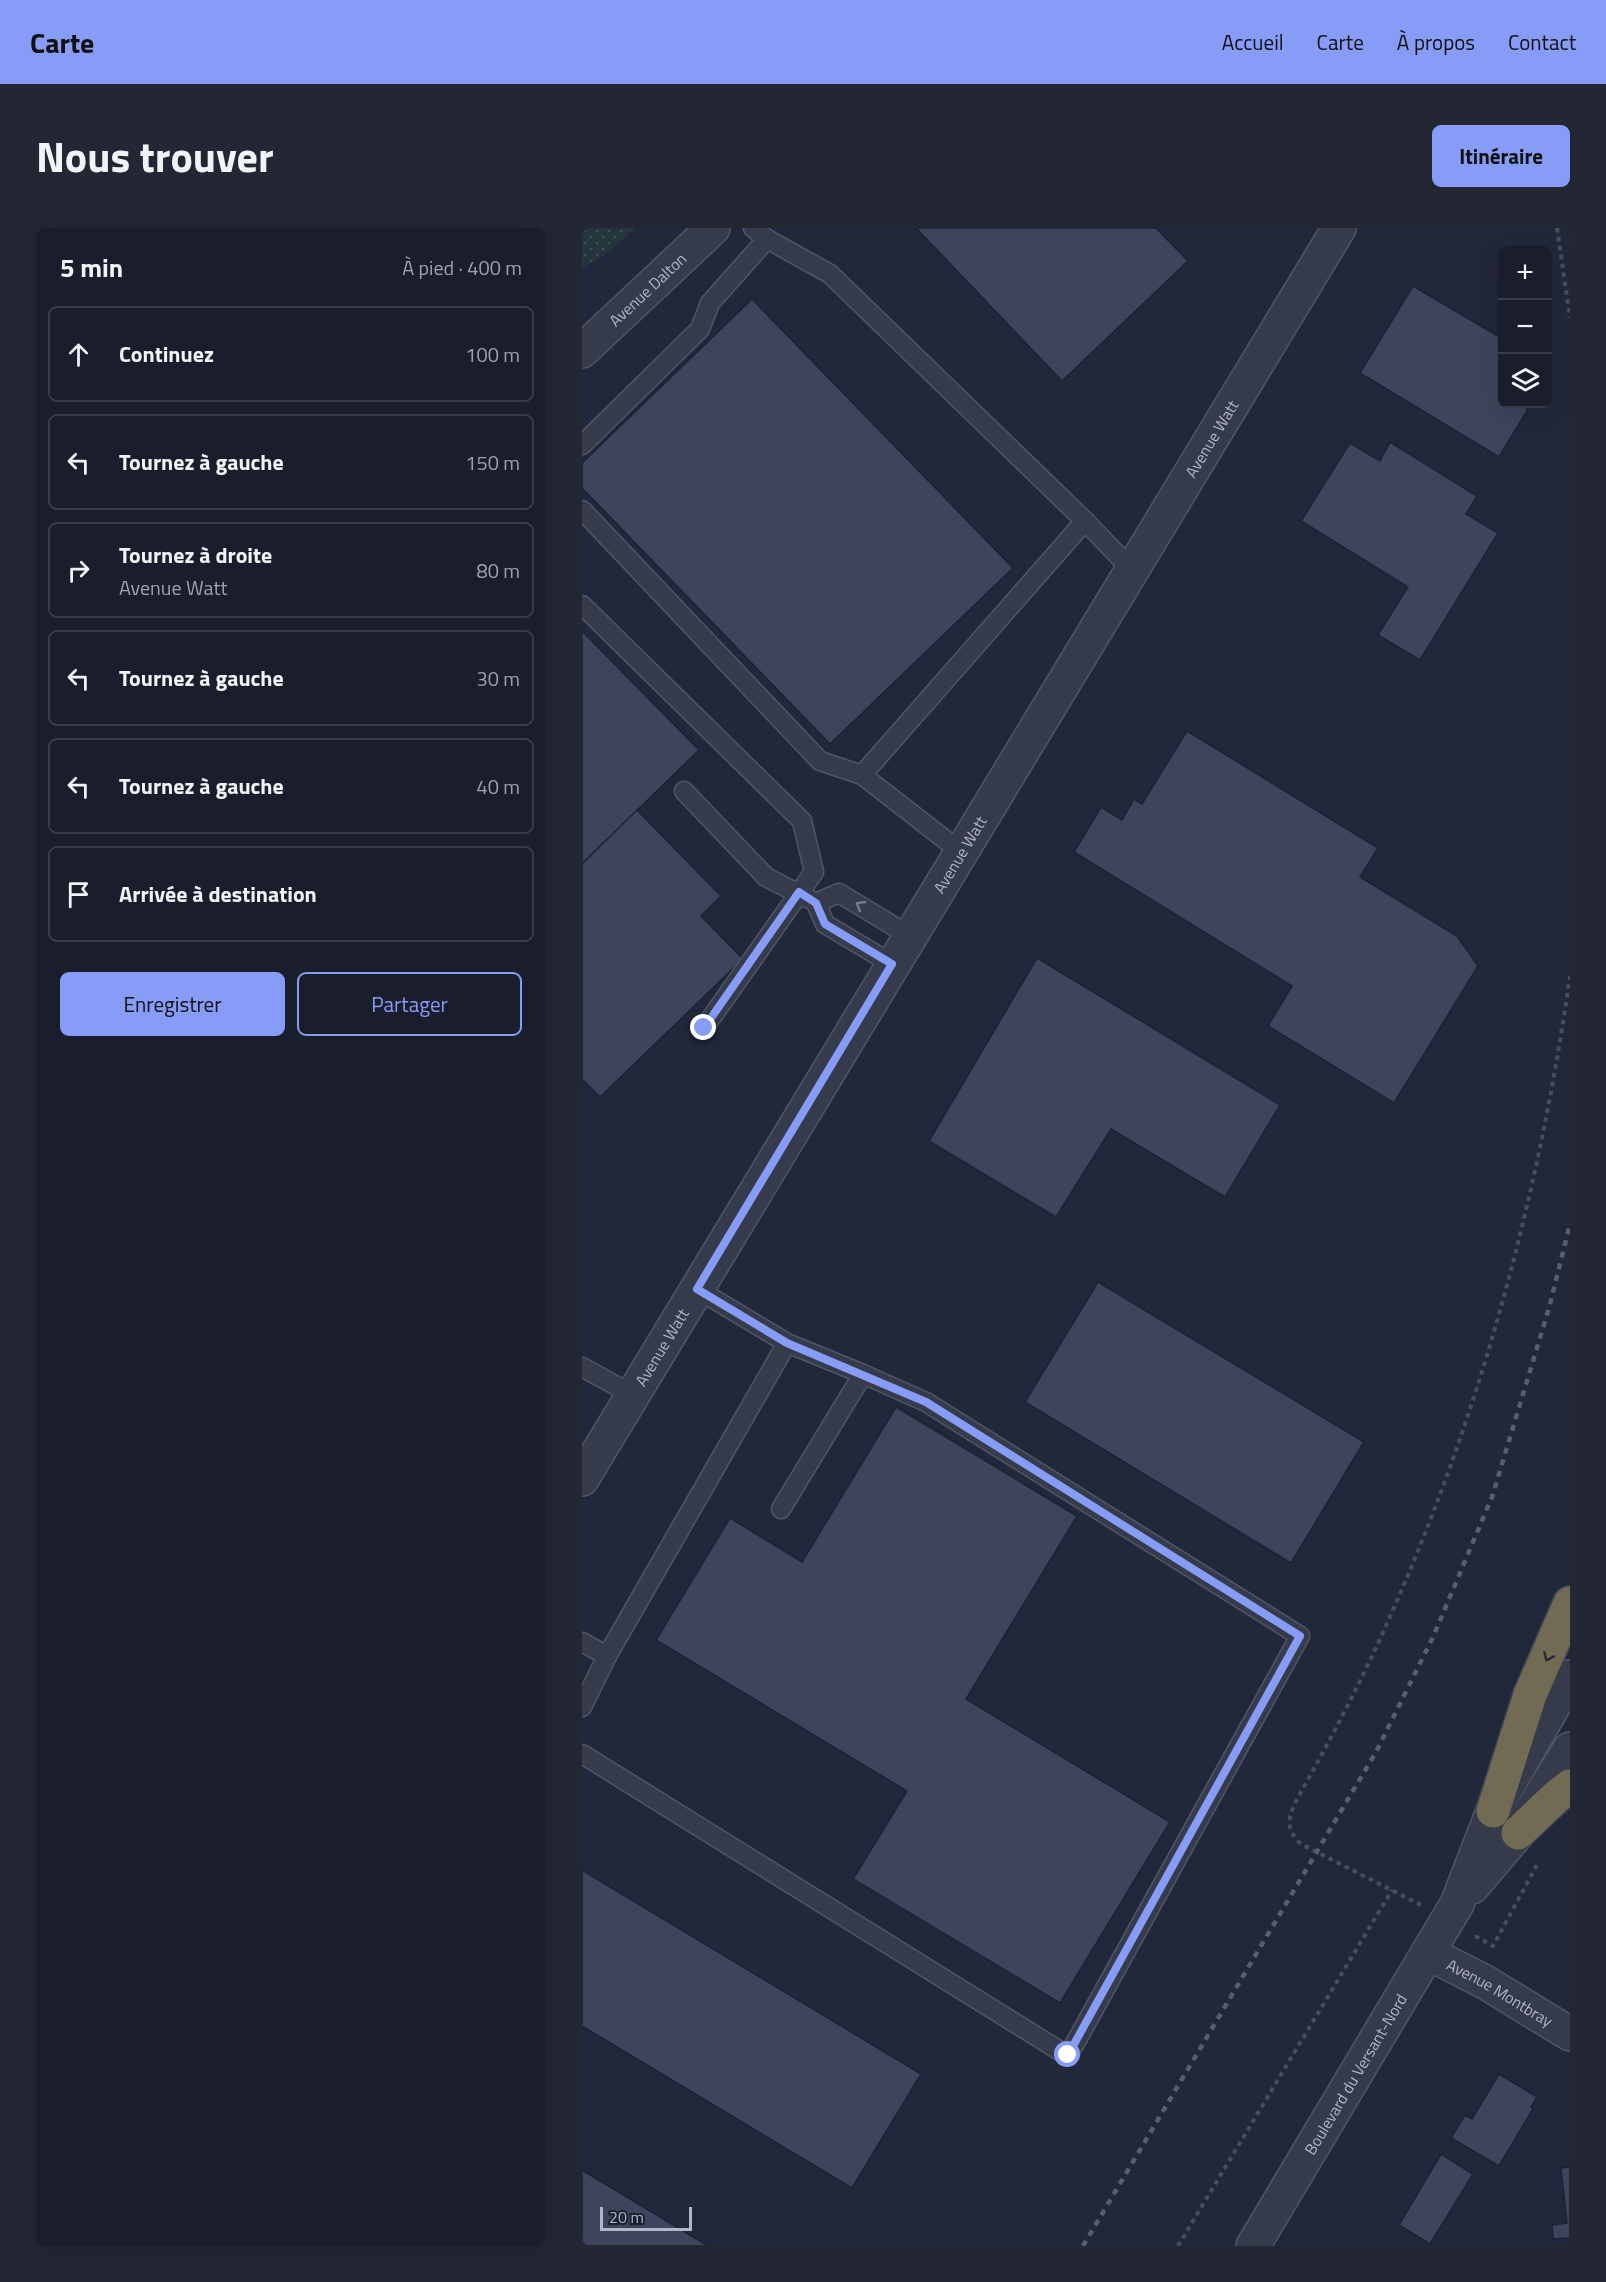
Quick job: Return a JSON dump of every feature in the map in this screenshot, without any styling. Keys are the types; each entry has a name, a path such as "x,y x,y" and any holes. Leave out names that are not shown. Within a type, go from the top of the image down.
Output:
{"highway":[{"path":"1493,1811 1530,1695 1570,1603"},
{"path":"1518,1833 1570,1786"}],"street":[{"name":"Avenue Dalton","path":"582,351 713,228"},
{"name":"Avenue Watt","path":"582,1479 1339,228"},
{"name":"Boulevard du Versant-Nord","path":"1253,2246 1457,1904 1493,1811 1570,1677"},
{"name":"Boulevard du Versant-Nord","path":"1457,1904 1518,1833 1570,1749"},
{"name":"Avenue Montbray","path":"1428,1953 1485,1982 1570,2034"}],"lane":[{"path":"582,445 700,329 710,303 760,234 830,274 1085,521 1132,570"},
{"path":"582,510 820,761 862,775 962,852"},
{"path":"862,775 1085,521"},
{"path":"582,605 802,821 814,872 704,1028"},
{"path":"684,791 766,877 799,892 816,903 825,924 892,964"},
{"path":"816,903 839,893 910,936"},
{"path":"582,1754 1068,2055 1300,1636 926,1402 787,1343 697,1289"},
{"path":"582,1707 607,1656 787,1343"},
{"path":"582,1367 633,1395"},
{"path":"781,1509 863,1374"},
{"path":"582,1642 607,1656"}],"path":[{"path":"1557,228 1570,318"},
{"path":"1410,1899 1300,1844 1288,1826 1289,1818 1358,1686 1384,1630 1411,1570 1459,1442 1523,1225 1556,1066 1570,976"},
{"path":"1493,1946 1539,1861"},
{"path":"1178,2246 1392,1890"}],"shaded area":[{"path":"582,228 635,228 604,255 582,267"}],"building":[{"path":"916,228 1156,228 1188,261 1062,381"},
{"path":"1413,286 1498,336 1498,408 1528,409 1499,457 1360,373"},
{"path":"752,299 1013,568 830,744 582,488 582,463"},
{"path":"1390,442 1477,496 1466,514 1498,533 1420,660 1378,635 1408,587 1301,521 1350,443 1380,461"},
{"path":"582,631 699,750 582,864"},
{"path":"1187,731 1378,848 1360,877 1457,936 1478,966 1394,1103 1268,1026 1292,986 1074,852 1101,807 1122,820 1134,799 1142,804"},
{"path":"637,810 721,896 701,916 743,959 600,1097 582,1079 582,864"},
{"path":"1037,958 1280,1105 1225,1197 1111,1129 1056,1217 929,1141"},
{"path":"1098,1282 1364,1442 1291,1563 1025,1402"},
{"path":"896,1407 1077,1516 966,1699 1170,1822 1060,2003 853,1879 907,1791 656,1640 730,1518 802,1562"},
{"path":"582,1870 921,2074 852,2188 582,2026"},
{"path":"1499,2074 1537,2097 1531,2107 1533,2109 1499,2166 1451,2138 1465,2115 1472,2119"},
{"path":"1441,2154 1473,2174 1430,2244 1399,2225"},
{"path":"1570,2167 1569,2246 1568,2238 1553,2239 1552,2225 1567,2223 1561,2168"},
{"path":"582,2170 708,2246 582,2246"}],"railway":[{"path":"1083,2246 1376,1752 1433,1637 1492,1497 1549,1308 1570,1224"}],"route":[{"path":"704,1028 799,892 816,903 825,924 892,964 697,1289 787,1343 926,1402 1300,1636 1068,2055"}]}
